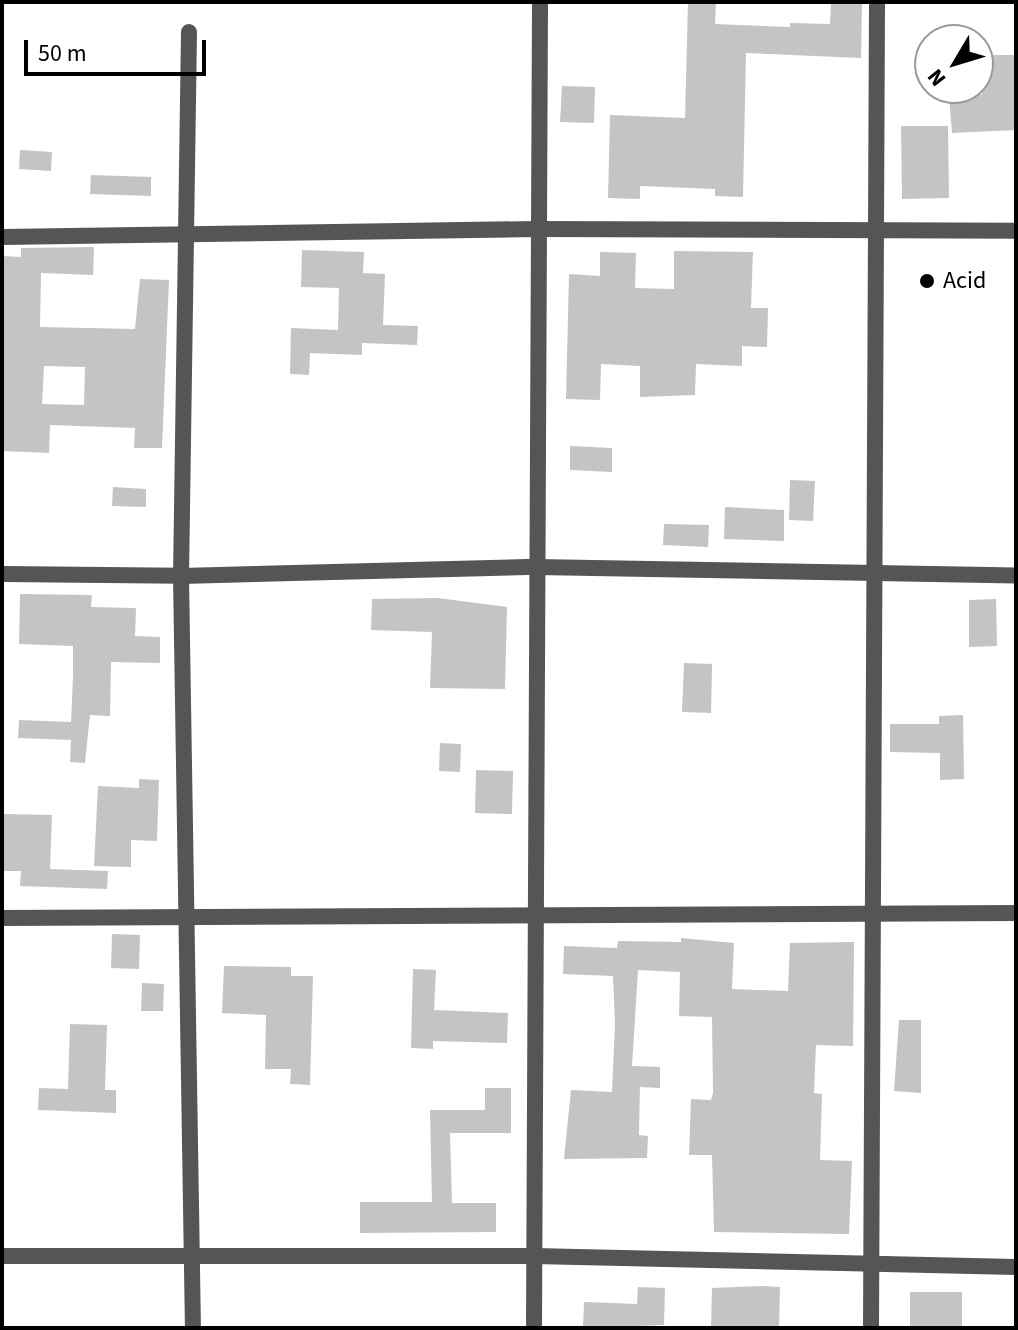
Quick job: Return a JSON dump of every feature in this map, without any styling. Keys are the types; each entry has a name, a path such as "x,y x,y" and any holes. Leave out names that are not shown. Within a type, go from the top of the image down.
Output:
{"street":[{"path":"534,1328 540,2"},
{"path":"871,1328 869,912 877,2"},
{"path":"189,32 181,576 190,918 193,1328"},
{"path":"2,237 186,238 537,229 1016,231"},
{"path":"2,574 181,576 536,567 1016,575"},
{"path":"2,918 1016,913"},
{"path":"2,1256 194,1259 534,1256 1016,1267"}],"building":[{"path":"688,2 716,2 715,24 790,27 790,23 830,24 831,2 862,2 861,58 746,53 743,197 715,196 715,189 640,186 640,199 608,198 610,115 685,118"},
{"path":"994,55 1016,55 1016,130 952,133 950,104 994,104"},
{"path":"562,86 595,87 594,123 560,122"},
{"path":"901,126 948,126 949,198 902,199"},
{"path":"20,150 52,152 51,171 19,169"},
{"path":"91,175 151,177 151,196 90,194"},
{"path":"94,247 93,275 41,273 40,327 135,329 140,279 169,280 162,448 134,448 135,428 50,425 49,453 2,451 2,256 21,257 21,248","holes":["44,366 85,367 84,405 42,404"]},
{"path":"302,250 364,252 363,273 385,274 383,325 418,326 417,345 362,343 362,355 310,353 309,375 290,374 291,328 338,330 339,288 301,287"},
{"path":"674,251 753,252 751,308 768,308 767,347 742,346 742,366 696,364 695,395 640,397 640,366 601,364 600,400 566,399 569,274 600,276 600,252 636,253 635,288 674,289"},
{"path":"570,446 612,448 612,472 570,470"},
{"path":"790,480 815,481 813,521 789,520"},
{"path":"113,487 146,489 146,507 112,506"},
{"path":"725,507 784,510 784,541 724,539"},
{"path":"664,524 709,525 708,547 663,545"},
{"path":"20,594 92,595 91,607 136,608 135,636 160,637 160,663 111,662 110,716 90,715 85,763 70,762 71,740 18,738 19,720 71,722 73,677 73,646 19,644"},
{"path":"438,598 507,607 505,689 430,688 432,632 371,630 372,599"},
{"path":"996,599 997,646 969,647 969,600"},
{"path":"684,663 712,664 711,713 682,712"},
{"path":"963,715 964,779 940,780 940,753 890,752 890,724 939,724 939,716"},
{"path":"440,743 461,744 460,772 439,771"},
{"path":"476,770 513,771 512,814 475,813"},
{"path":"139,779 159,780 157,841 131,840 131,867 94,866 98,786 139,788"},
{"path":"3,814 52,815 50,869 108,871 107,889 20,886 21,871 2,871"},
{"path":"112,934 140,935 139,969 111,968"},
{"path":"681,938 734,943 732,989 788,991 790,943 854,942 853,1046 816,1045 814,1093 822,1094 820,1160 852,1161 849,1234 714,1232 712,1155 689,1155 691,1099 711,1100 713,1093 712,1017 679,1016 680,972 638,970 632,1066 660,1067 660,1088 640,1087 639,1135 648,1136 647,1158 564,1159 571,1090 612,1092 615,1024 613,976 563,974 564,946 617,948 618,941 681,942"},
{"path":"224,966 291,967 291,976 313,976 310,1085 290,1084 291,1069 265,1069 266,1015 222,1013"},
{"path":"413,969 436,970 434,1010 508,1013 507,1043 433,1041 433,1049 411,1048"},
{"path":"142,983 164,984 163,1011 141,1011"},
{"path":"899,1020 921,1020 921,1093 894,1091"},
{"path":"70,1024 107,1025 105,1090 116,1090 116,1113 38,1110 39,1088 68,1089"},
{"path":"485,1088 511,1088 511,1133 450,1133 452,1203 496,1203 496,1232 360,1233 360,1202 432,1202 430,1110 485,1110"},
{"path":"638,1287 665,1288 664,1325 583,1328 584,1302 637,1304"},
{"path":"780,1287 779,1328 711,1328 712,1288"},
{"path":"910,1292 962,1292 962,1328 910,1328"}],"place":[{"name":"Acid","path":"927,281"}]}
